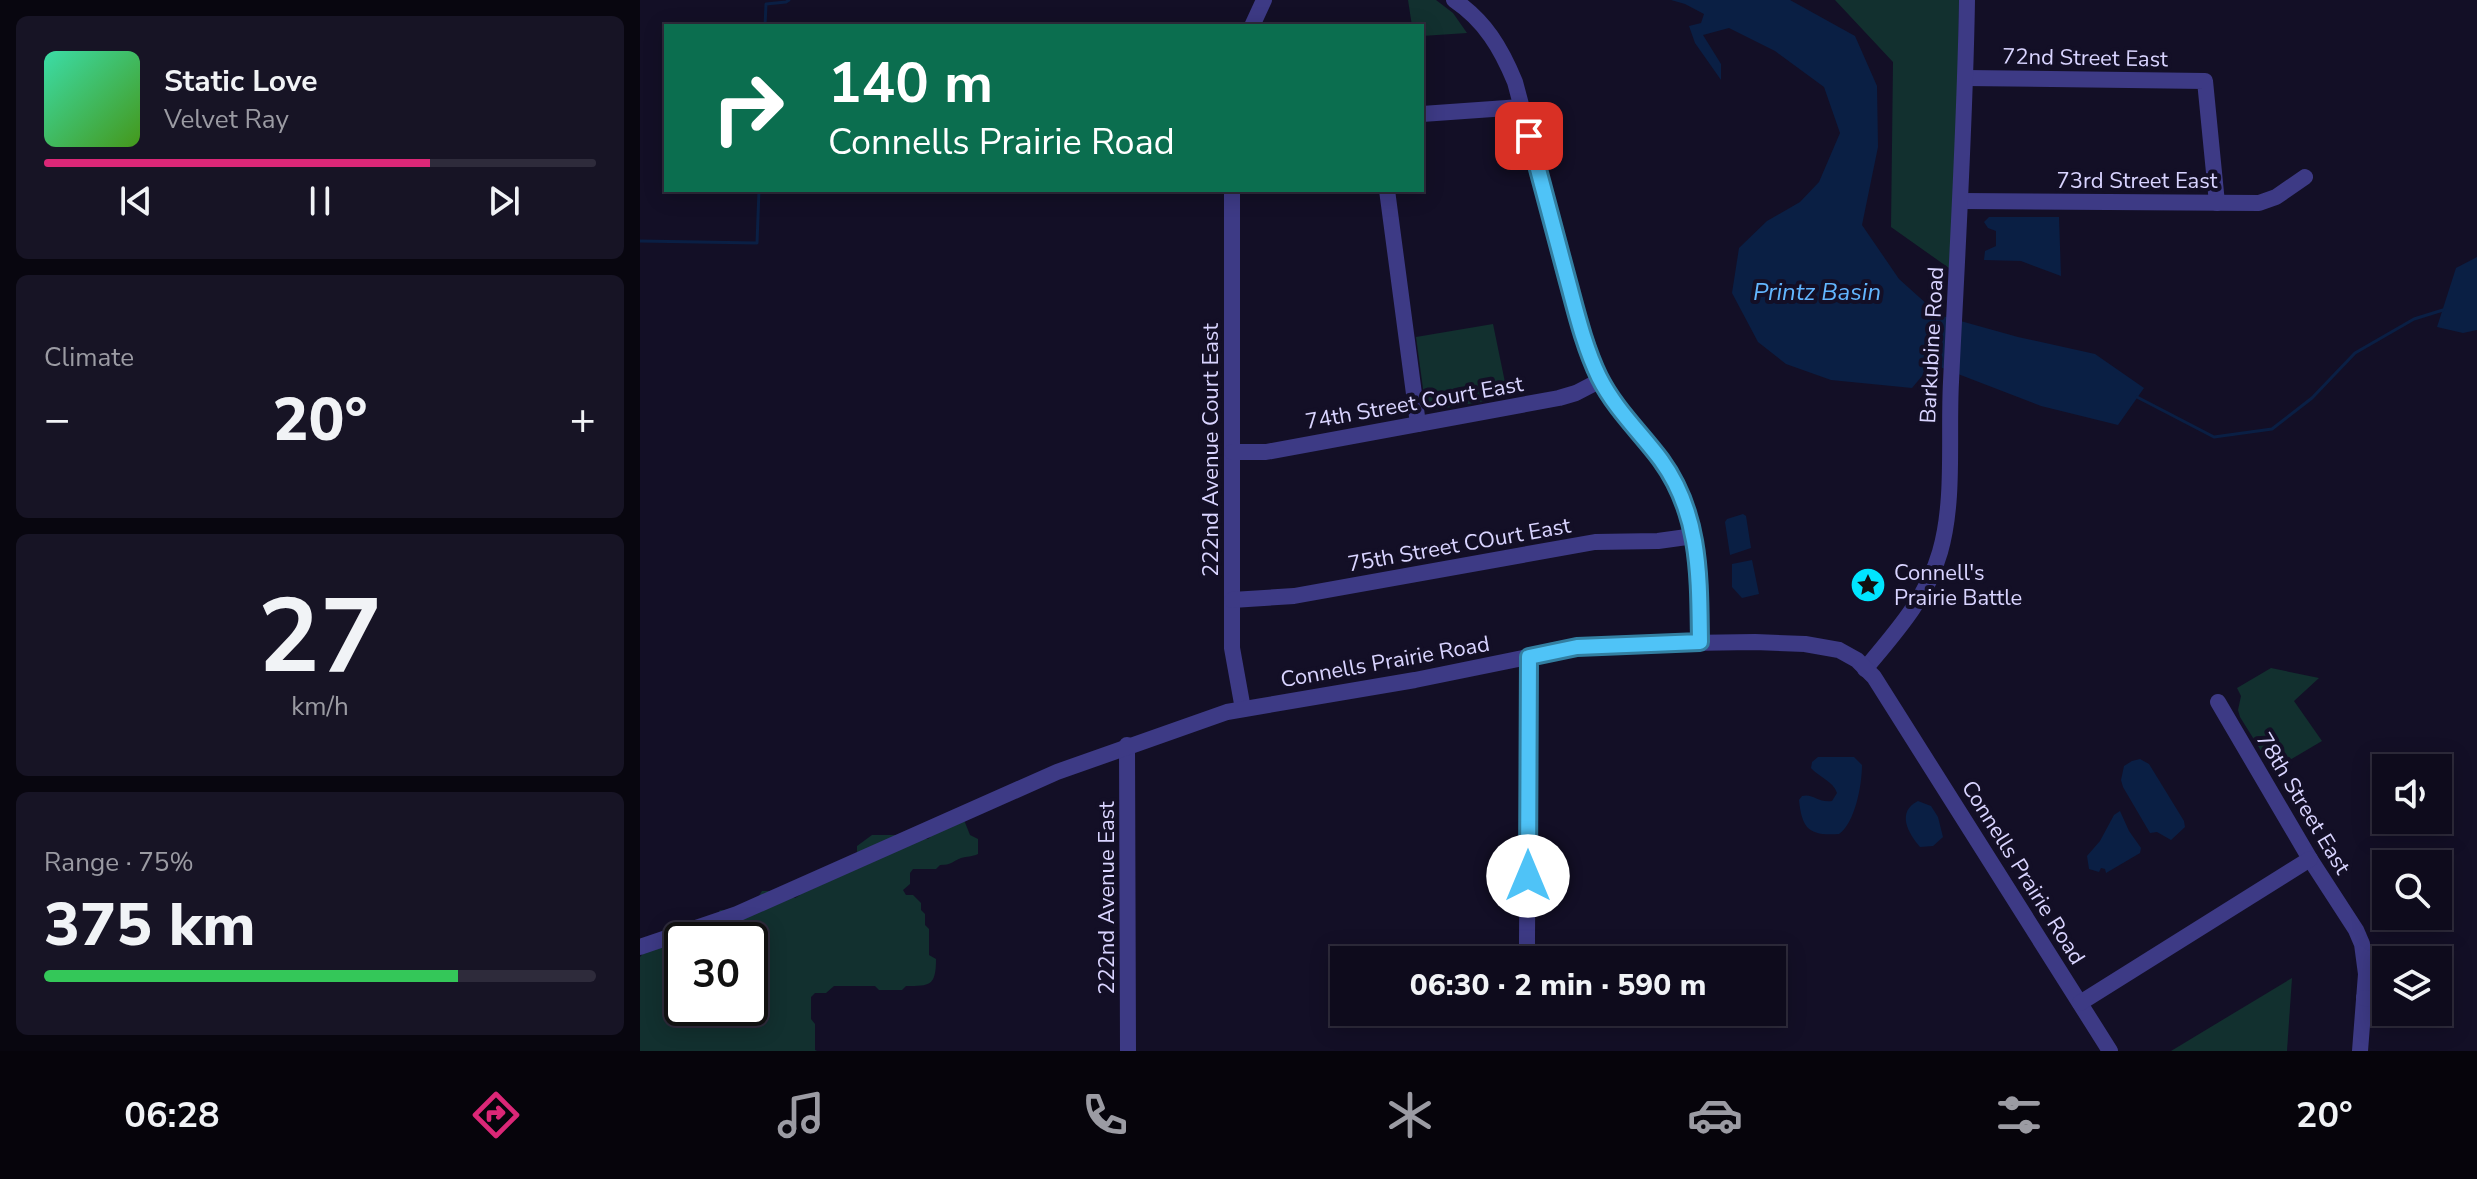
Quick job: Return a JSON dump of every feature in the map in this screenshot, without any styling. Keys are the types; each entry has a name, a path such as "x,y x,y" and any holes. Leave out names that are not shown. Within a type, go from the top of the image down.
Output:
{"street":[{"path":"1253,24 1264,0"},
{"path":"1454,0 1476,16 1488,30 1515,82 1580,322 1601,380 1613,401 1675,483 1694,536 1699,572 1700,642"},
{"name":"Barkubine Road","path":"1865,669 1902,626 1925,590 1940,552 1947,514 1967,0"},
{"name":"72nd Street East","path":"1965,78 2205,81 2217,203"},
{"path":"1424,114 1521,107"},
{"name":"73rd Street East","path":"1961,201 2259,203 2276,197 2305,177"},
{"name":"222nd Avenue Court East","path":"1232,192 1233,661 1243,709"},
{"path":"1387,192 1418,424"},
{"name":"74th Street Court East","path":"1232,452 1266,452 1559,398 1601,380"},
{"name":"75th Street COurt East","path":"1232,600 1294,596 1595,542 1658,541 1694,536"},
{"name":"Connells Prairie Road","path":"640,947 737,914 1057,772 1227,712 1415,680 1577,647 1700,642 1805,644 1839,650 1857,660 1891,701 2110,1051"},
{"path":"1527,946 1529,657"},
{"name":"78th Street East","path":"2218,702 2362,944 2366,974 2360,1051"},
{"name":"222nd Avenue East","path":"1127,745 1128,1051"},
{"path":"2080,1003 2310,859"},
{"path":"2364,998 2372,998"}],"green space":[{"path":"1408,0 1436,0 1453,13 1467,33 1424,36 1424,24 1412,24"},
{"path":"1835,0 1959,0 1956,273 1891,227 1893,62"},
{"path":"1493,324 1508,397 1434,410 1428,408 1416,337"},
{"path":"2271,668 2319,678 2294,701 2322,741 2273,770 2240,717 2241,696 2237,688"},
{"path":"964,820 970,835 978,839 978,854 940,865 936,869 913,869 910,884 903,890 921,903 925,914 925,925 929,929 929,955 936,959 935,975 930,983 906,986 902,990 879,990 875,986 834,986 826,993 815,993 811,997 811,1019 815,1024 817,1051 640,1051 640,957 648,948 664,948 664,1026 768,1026 768,922 713,922 720,910 750,910 762,891 777,891 795,898 800,891 857,861 857,846 872,835 928,839 940,827"},
{"path":"2292,978 2287,1051 2171,1051"}],"water":[{"name":"Printz Basin","path":"1671,0 1790,0 1855,36 1877,86 1878,147 1862,225 1899,279 1939,315 2095,354 2144,388 2118,425 2041,406 1932,364 1912,388 1831,380 1786,364 1758,342 1732,293 1739,248 1767,221 1800,202 1819,182 1840,133 1824,87 1775,51 1729,28 1703,35 1721,64 1721,80 1695,43 1689,26 1701,23 1704,14"},
{"path":"1989,217 2059,217 2061,276 2021,261 1984,260 1985,251 1996,246 1996,231 1984,222"},
{"path":"2477,257 2477,330 2463,333 2437,327 2456,268"},
{"path":"1743,514 1746,516 1751,548 1730,555 1725,522"},
{"path":"1752,560 1759,594 1742,598 1732,587 1732,564"},
{"path":"1818,757 1854,757 1862,765 1853,813 1839,834 1814,832 1802,818 1799,800 1802,796 1832,801 1837,793 1811,768"},
{"path":"2140,759 2149,764 2184,821 2185,827 2171,840 2157,832 2150,833 2123,787 2124,766"},
{"path":"1918,801 1931,806 1938,817 1943,837 1933,846 1920,847 1906,823 1907,811"},
{"path":"2120,811 2141,848 2140,853 2106,873 2101,868 2099,872 2089,869 2087,856 2100,841 2114,815"}],"waterway":[{"path":"765,24 766,4 789,0"},
{"path":"640,241 757,243 759,192"},
{"path":"2137,397 2214,437 2272,429 2312,398 2355,353 2414,319 2443,310"}],"place":[{"name":"Connell's Prairie Battle","path":"1868,585"}],"route":[{"path":"1528,876 1529,657 1577,647 1700,642 1699,572 1690,520 1675,483 1613,401 1598,375 1576,311 1529,136"}]}
